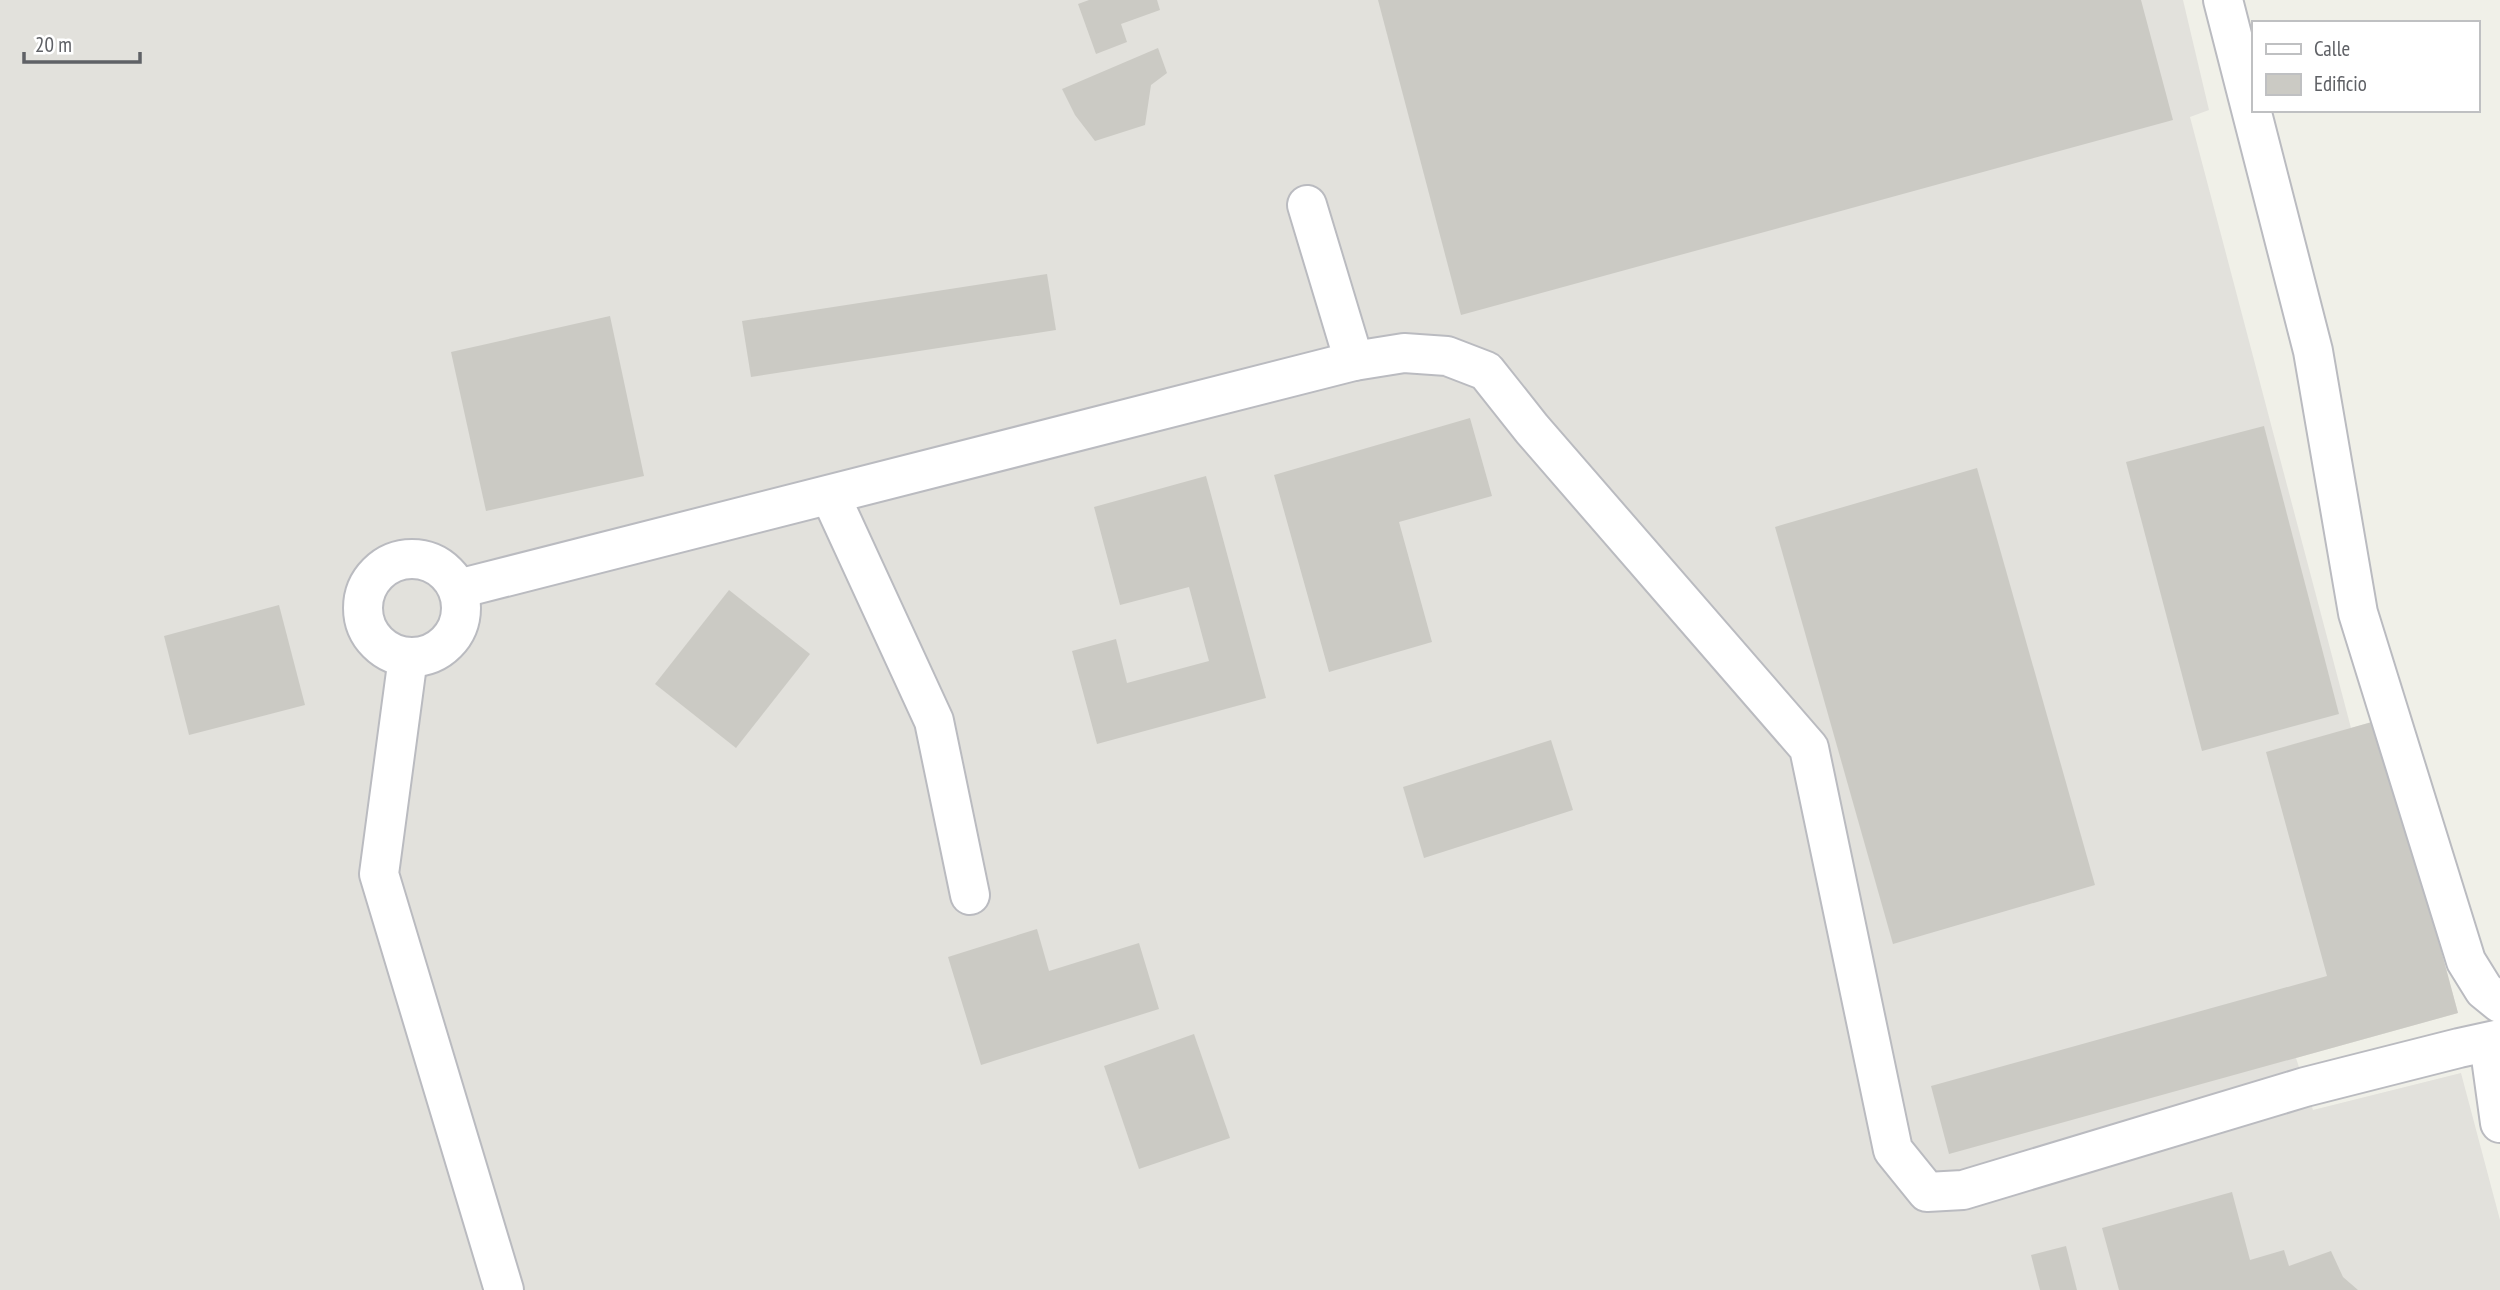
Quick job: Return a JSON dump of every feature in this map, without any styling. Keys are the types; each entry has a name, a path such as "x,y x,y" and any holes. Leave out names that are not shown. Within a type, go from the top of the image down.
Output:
{"lane":[{"path":"2223,0 2313,351 2358,613 2466,961 2484,990 2500,1003"},
{"path":"1307,205 1354,361"},
{"path":"457,589 1354,361 1404,353 1447,356 1486,372 1532,429 1809,748 1894,1150 1927,1192 1963,1190 2305,1087 2495,1041 2500,1123"},
{"path":"830,495 933,721 970,895"},
{"path":"402,559 419,559 435,564 448,574 457,589 460,614 451,637 439,649 423,656 408,657 393,653 380,645 370,633 364,618 363,603 367,588 376,575 388,565 402,559"},
{"path":"408,657 379,874 504,1290"}],"shaded area":[{"path":"0,0 2183,0 2209,110 2190,117 2351,728 2379,720 2458,1013 2296,1058 2313,1110 2461,1073 2500,1220 2500,1290 0,1290"}],"building":[{"path":"1089,0 1157,0 1160,10 1121,24 1127,42 1096,54 1078,4"},
{"path":"1378,0 2141,0 2173,120 1461,315"},
{"path":"1158,48 1167,73 1151,85 1145,125 1095,141 1075,115 1062,89"},
{"path":"1047,274 1056,330 751,377 742,321"},
{"path":"610,316 644,476 486,511 451,352"},
{"path":"1470,418 1492,496 1399,522 1432,642 1329,672 1274,475"},
{"path":"2264,426 2339,714 2202,751 2126,462"},
{"path":"1977,468 2095,885 1893,944 1775,527"},
{"path":"1206,476 1266,698 1097,744 1072,651 1116,639 1127,683 1209,661 1189,587 1120,605 1094,507"},
{"path":"729,590 810,654 736,748 655,684"},
{"path":"279,605 305,705 189,735 164,636"},
{"path":"2379,720 2458,1013 1949,1154 1931,1086 2327,976 2266,752"},
{"path":"1551,740 1573,810 1424,858 1403,787"},
{"path":"1037,929 1049,971 1139,943 1159,1009 981,1065 948,957"},
{"path":"1194,1034 1230,1138 1139,1169 1104,1066"},
{"path":"2232,1192 2250,1260 2284,1250 2289,1266 2331,1251 2343,1277 2358,1290 2119,1290 2102,1228"},
{"path":"2066,1246 2077,1290 2040,1290 2031,1255"}]}
